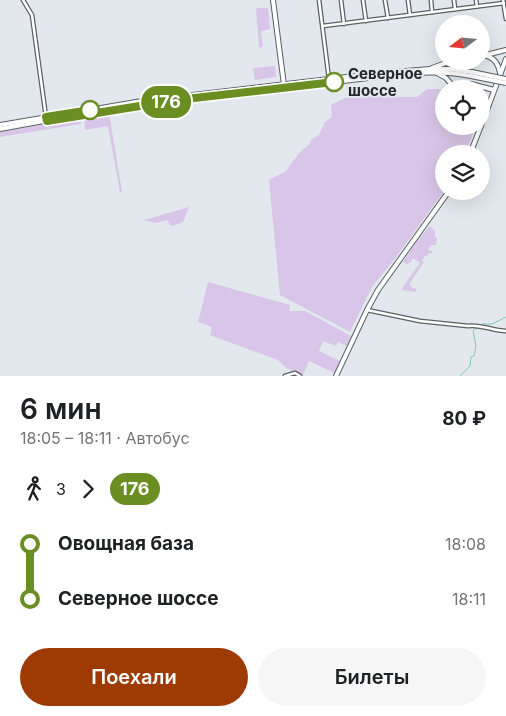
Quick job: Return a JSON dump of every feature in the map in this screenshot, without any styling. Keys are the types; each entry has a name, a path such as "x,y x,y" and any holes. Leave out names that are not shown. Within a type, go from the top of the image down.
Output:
{"main road":[{"path":"273,0 284,86"},
{"path":"490,53 506,50"},
{"path":"490,57 497,63 500,73"},
{"path":"490,101 506,60"},
{"path":"430,69 435,67"},
{"path":"284,86 329,79 430,69 466,71 506,83"},
{"path":"0,129 172,97 393,75 433,72 471,74 506,79"},
{"path":"433,72 448,80"},
{"path":"449,80 450,77 458,74"},
{"path":"490,89 494,90"},
{"path":"0,125 47,119"},
{"path":"336,376 378,290 442,200"}],"street":[{"path":"23,0 32,15 47,119"},
{"path":"320,0 329,79"},
{"path":"341,0 344,24"},
{"path":"364,0 366,21"},
{"path":"385,0 388,18"},
{"path":"408,0 410,15"},
{"path":"431,0 432,12"},
{"path":"454,0 455,9"},
{"path":"476,0 477,6"},
{"path":"323,26 503,1 506,18"},
{"path":"367,310 420,321 468,326 476,325 506,331"},
{"path":"285,376 295,373 300,376"}],"shaded area":[{"path":"256,8 268,8 270,29 261,31 263,47 259,48"},
{"path":"275,66 276,77 255,80 253,68"},
{"path":"427,89 435,89 435,135 472,135 469,145 435,145 435,200 437,200 372,287 350,332 280,295 269,180 285,172 301,151 309,145 311,140 319,135 325,122 332,117 331,105 345,98 377,91 390,97 417,97"},
{"path":"109,113 122,192 120,192 108,126 85,130 84,117"},
{"path":"80,118 81,124 0,137 0,132 45,124 48,127 51,126 51,123"},
{"path":"189,207 183,222 173,226 167,220 156,223 144,220"},
{"path":"430,226 435,231 436,245 431,245 428,250 433,251 432,253 425,256 422,261 424,262 410,283 411,287 416,289 416,292 402,290 420,263 413,258 407,264 403,262"},
{"path":"208,282 290,305 289,311 305,311 351,336 347,346 338,342 336,346 323,341 319,351 340,361 334,373 309,361 303,375 286,368 278,360 210,335 212,327 198,322"}],"waterway":[{"path":"460,376 470,366 471,357 474,356 476,346 473,331 483,324 492,324 506,317"}],"bus line":[{"name":"176","path":"90,110 46,117 47,121 177,100 334,82"}],"place":[{"name":"Северное шоссе","path":"334,82"}]}
